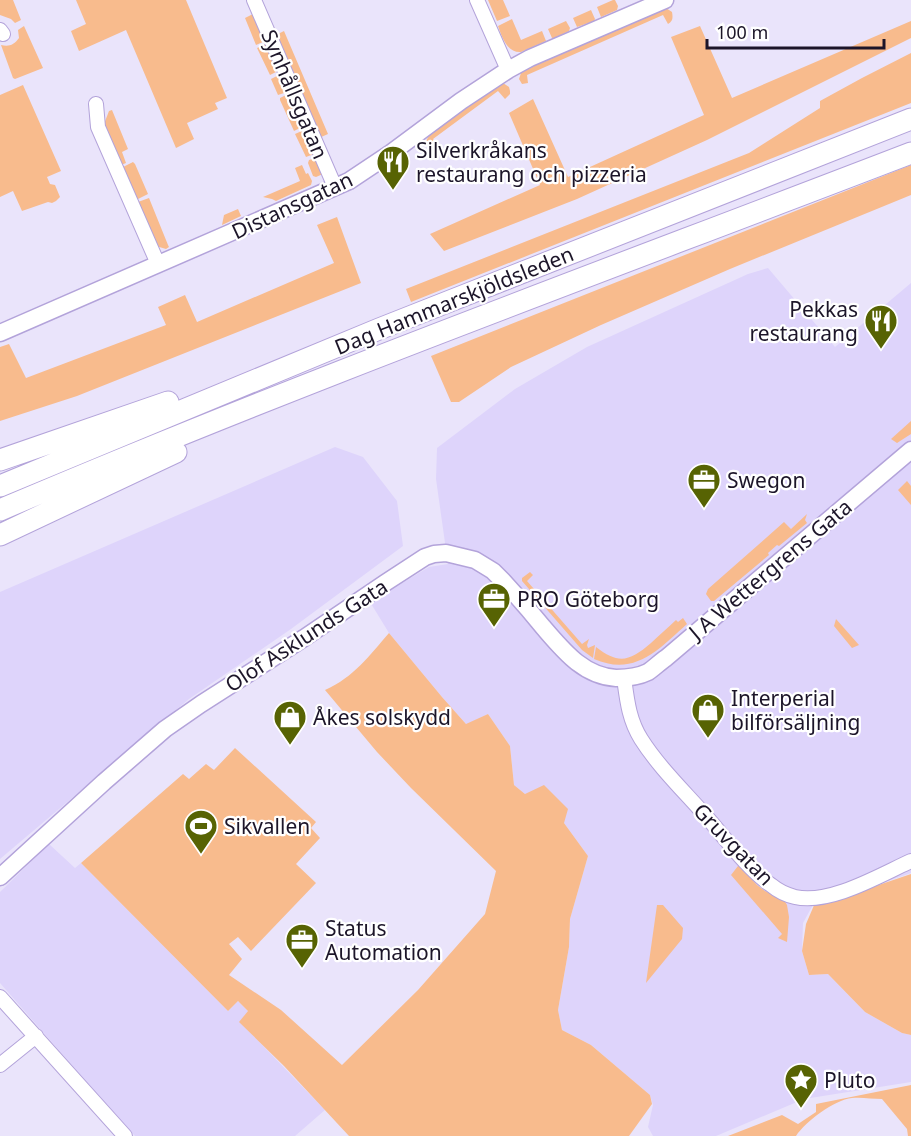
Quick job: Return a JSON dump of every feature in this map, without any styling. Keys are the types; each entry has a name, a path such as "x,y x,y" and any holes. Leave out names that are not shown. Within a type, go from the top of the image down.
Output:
{"main road":[{"name":"Dag Hammarskjöldsleden","path":"0,486 379,329 911,119"},
{"name":"Dag Hammarskjöldsleden","path":"0,510 400,348 911,153"},
{"path":"0,460 379,329"},
{"path":"0,535 400,348"}],"street":[{"name":"Synhållsgatan","path":"254,0 335,188"},
{"path":"477,0 508,70"},
{"name":"Distansgatan","path":"0,333 335,188 391,153 461,101 508,70 530,58 666,0"},
{"path":"96,104 98,127 158,264"},
{"name":"J A Wettergrens Gata","path":"624,678 648,671 666,658 911,450"},
{"name":"Olof Asklunds Gata","path":"0,877 165,729 385,583 425,557 434,554 446,553 476,560 493,571 563,651 582,667 606,677 624,678"},
{"name":"Gruvgatan","path":"624,678 629,715 640,738 657,761 747,863 770,885 796,897 814,898 848,890 911,861"},
{"path":"0,997 125,1136"},
{"path":"0,1065 36,1036"}],"shaded area":[{"path":"0,0 13,0 21,20 15,23 0,15"},
{"path":"76,0 186,0 227,98 215,103 218,109 187,123 194,139 176,148 126,30 79,51 71,31 86,24"},
{"path":"488,0 503,0 510,16 497,21"},
{"path":"613,0 618,6 617,10 601,17 597,7"},
{"path":"666,8 672,12 672,20 668,24 663,15 527,75 528,83 522,84 519,79 521,73 534,66 656,10"},
{"path":"591,10 594,21 577,27 573,18"},
{"path":"253,14 265,41 256,45 245,18"},
{"path":"512,19 521,40 542,31 546,41 521,52 512,50 506,44 498,26"},
{"path":"566,21 570,28 569,31 552,38 548,29"},
{"path":"911,21 911,38 707,140 577,199 444,251 430,234 540,185 509,113 533,99 568,177 704,115 671,37 700,26 732,98"},
{"path":"24,26 43,68 15,79 1,45 9,46 15,42 19,38 18,30"},
{"path":"284,31 328,134 319,138 276,35"},
{"path":"266,44 278,71 270,75 257,48"},
{"path":"911,53 911,103 411,302 406,289 749,153 820,108 820,101"},
{"path":"279,75 287,92 278,95 271,79"},
{"path":"503,83 509,87 510,91 505,99 498,91 433,139 438,147 429,147 426,141 431,132"},
{"path":"23,85 61,171 47,177 50,184 55,185 60,197 52,203 48,202 22,211 13,191 0,197 0,95"},
{"path":"289,95 302,127 294,131 280,100"},
{"path":"112,110 128,149 122,152 126,163 121,165 104,124 109,111"},
{"path":"304,130 314,154 306,157 295,134"},
{"path":"315,158 323,174 316,177 313,176 308,163 309,160"},
{"path":"133,162 148,194 136,200 123,167"},
{"path":"302,165 312,181 311,185 276,201 263,197 300,181 295,168"},
{"path":"911,165 911,195 601,325 511,367 459,402 451,402 431,356"},
{"path":"149,198 169,247 166,249 156,246 138,202"},
{"path":"238,209 241,216 222,225 224,215"},
{"path":"337,217 361,283 77,396 0,421 0,347 9,344 26,378 166,325 158,307 185,295 197,322 334,263 317,225"},
{"path":"768,268 835,347 911,283 911,873 860,891 815,901 803,923 802,951 809,975 828,974 865,1012 902,1033 911,1035 911,1082 804,1099 716,1136 653,1136 648,1127 653,1105 650,1095 591,1045 562,1030 558,1010 569,947 570,919 588,856 564,823 514,785 510,746 488,714 467,725 389,633 370,602 429,567 448,564 436,479 437,448 515,389 587,347 748,274"},
{"path":"911,421 911,434 897,443 891,439"},
{"path":"335,447 363,457 397,501 403,546 291,629 189,699 0,859 0,592"},
{"path":"907,481 911,486 911,505 898,490"},
{"path":"807,514 805,520 807,523 779,546 777,545 768,553 769,555 714,601 711,601 706,594 708,589 784,522 791,529"},
{"path":"530,572 533,575 527,581 582,644 589,639 588,648 595,645 593,658 582,650 522,581 522,578"},
{"path":"683,618 687,624 645,658 622,665 594,659 596,647 618,658 637,654 676,620 678,622"},
{"path":"836,619 859,645 852,648 834,626"},
{"path":"389,633 466,724 488,714 510,746 514,785 525,794 544,785 568,809 564,823 588,856 570,919 569,947 558,1010 562,1030 591,1045 650,1095 652,1104 629,1136 349,1136 284,1066 239,1022 248,1011 238,1001 228,1011 81,863 183,774 189,779 206,764 214,770 235,748 316,822 311,828 320,838 296,864 316,883 251,951 238,937 229,944 242,959 229,975 281,1010 342,1065 418,990 485,914 496,871 411,788 377,752 325,690 353,672"},
{"path":"49,844 75,868 81,863 228,1011 238,1001 248,1011 240,1022 325,1110 295,1136 135,1136 0,983 0,892"},
{"path":"738,866 765,891 784,900 789,917 787,942 778,938 782,934 731,875"},
{"path":"911,874 911,1035 902,1033 865,1012 828,974 809,975 802,951 806,924 815,903 861,891"},
{"path":"657,905 663,905 683,928 682,939 646,983"},
{"path":"911,1085 911,1136 908,1136 907,1129 882,1099 852,1098 829,1107 813,1118 796,1136 728,1136 782,1115 798,1124 816,1112 816,1104"}],"place":[{"name":"Silverkråkans restaurang och pizzeria","path":"393,191"},
{"name":"Pekkas restaurang","path":"881,350"},
{"name":"Swegon","path":"704,509"},
{"name":"PRO Göteborg","path":"494,628"},
{"name":"Interperial bilförsäljning","path":"708,739"},
{"name":"Åkes solskydd","path":"290,746"},
{"name":"Sikvallen","path":"201,855"},
{"name":"Status Automation","path":"302,969"},
{"name":"Pluto","path":"801,1109"}]}
